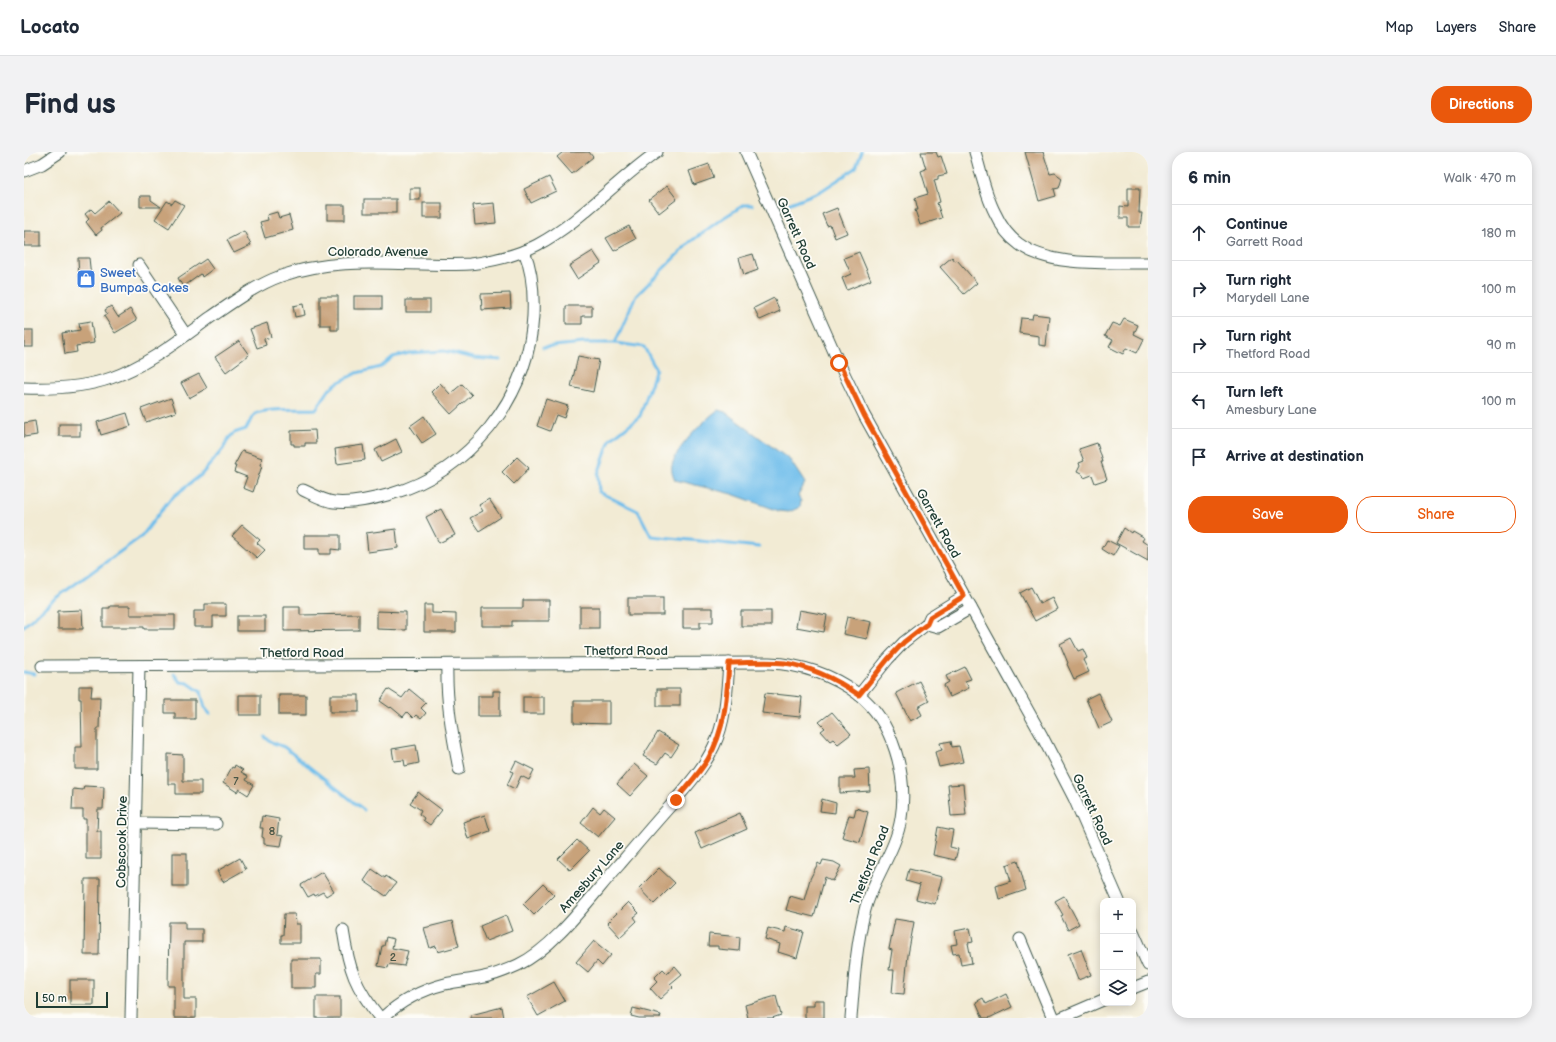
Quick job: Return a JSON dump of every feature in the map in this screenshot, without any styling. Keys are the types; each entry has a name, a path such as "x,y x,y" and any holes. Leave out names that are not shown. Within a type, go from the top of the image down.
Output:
{"street":[{"path":"24,172 42,164 60,152"},
{"name":"Colorado Avenue","path":"24,388 67,388 110,379 140,366 240,298 264,284 282,276 310,267 337,263 430,265 470,264 491,261 524,251 567,226 657,152"},
{"name":"Garrett Road","path":"746,152 839,363 864,415 1064,777 1118,898"},
{"path":"975,152 995,214 1011,236 1019,244 1031,251 1045,256 1061,259 1078,261 1148,262"},
{"path":"303,490 333,502 356,501 381,497 398,492 430,478 454,463 480,439 505,406 526,357 532,328 533,291 529,262 524,251"},
{"path":"139,265 186,335"},
{"path":"859,695 888,659 904,642 927,624 930,617 964,596"},
{"path":"927,624 938,626 971,608"},
{"name":"Thetford Road","path":"42,666 729,663 785,664 803,667 831,678 859,695 877,716 892,741 902,774 902,818 894,846 871,891 865,911 858,943 850,1018"},
{"name":"Amesbury Lane","path":"381,1018 398,1004 416,994 434,987 484,977 518,965 531,958 555,938 699,773 715,745 722,719 729,663"},
{"path":"447,665 448,706 459,769"},
{"name":"Cobscook Drive","path":"131,1018 139,666"},
{"path":"136,822 216,824"},
{"path":"343,930 349,962 354,978 361,992 381,1018"},
{"path":"1134,934 1148,965"},
{"path":"1020,939 1053,1018"},
{"path":"1136,987 1148,982"},
{"path":"1061,1018 1100,1001"}],"water":[{"path":"718,410 725,412 790,460 805,483 798,496 801,501 800,507 789,512 779,511 732,494 675,480 672,465 678,451 698,428"}],"building":[{"path":"563,152 589,152 593,157 572,174 557,157"},
{"path":"921,152 936,152 938,157 941,156 947,174 938,176 938,179 934,180 940,202 937,203 942,218 920,225 915,210 918,210 915,198 928,194 921,171 926,169"},
{"path":"1025,152 1043,152 1050,174 1055,173 1062,178 1059,188 1054,189 1056,196 1039,201"},
{"path":"709,164 714,178 694,185 689,171"},
{"path":"549,177 556,191 531,203 524,189"},
{"path":"667,186 677,199 659,213 649,200"},
{"path":"410,188 420,188 420,200 410,200"},
{"path":"1128,188 1140,188 1139,213 1142,213 1140,227 1128,227 1128,218 1120,218 1120,206 1128,207"},
{"path":"140,196 151,196 151,200 161,207 140,207"},
{"path":"364,199 396,199 396,213 364,213"},
{"path":"175,200 184,205 169,228 155,219 167,201 172,204"},
{"path":"109,201 120,213 101,228 102,230 96,235 86,222 89,219 85,214 91,209 95,213"},
{"path":"423,203 442,203 442,218 423,218"},
{"path":"494,203 496,223 475,225 473,205"},
{"path":"327,205 345,205 345,220 327,220"},
{"path":"837,208 847,233 835,238 830,225 827,226 822,214"},
{"path":"277,212 279,218 289,215 293,230 265,238 260,222 268,220 267,215"},
{"path":"629,226 636,239 614,251 606,238"},
{"path":"24,231 41,231 41,246 24,246"},
{"path":"244,231 251,245 234,253 227,240"},
{"path":"593,251 601,263 577,279 569,266"},
{"path":"859,252 871,280 847,290 842,278 851,274 844,258"},
{"path":"753,254 758,270 744,275 739,258"},
{"path":"952,257 955,261 957,260 977,283 964,294 940,267"},
{"name":"Sweet Bumpas Cakes","path":"78,258 89,258 92,286 86,287 79,277"},
{"path":"206,259 213,269 202,277 201,274 183,287 178,278"},
{"path":"510,293 511,308 482,310 481,294"},
{"path":"320,296 338,296 338,330 331,330 331,325 320,325"},
{"path":"354,296 382,296 382,309 354,309"},
{"path":"774,298 780,311 760,320 754,308"},
{"path":"406,300 430,300 430,312 406,312"},
{"path":"303,304 305,315 295,317 293,306"},
{"path":"111,306 118,317 130,309 137,320 115,333 104,316 107,314 105,310"},
{"path":"566,306 592,306 592,316 582,316 582,324 566,324"},
{"path":"1033,314 1049,316 1046,346 1039,345 1039,336 1019,333 1021,318 1032,319"},
{"path":"1124,319 1138,325 1134,334 1144,339 1137,353 1126,348 1123,354 1109,347 1113,340 1105,336 1112,323 1120,326"},
{"path":"91,321 94,343 76,346 77,352 65,354 62,333 80,330 79,323"},
{"path":"267,323 271,337 264,339 266,345 257,348 250,329"},
{"path":"24,330 33,330 33,347 24,347"},
{"path":"239,341 249,355 226,372 215,357"},
{"path":"578,356 599,360 593,392 571,387"},
{"path":"199,374 207,388 189,398 181,383"},
{"path":"440,383 450,394 462,384 472,395 451,414 431,392"},
{"path":"171,398 176,412 146,422 141,409"},
{"path":"546,399 568,406 564,418 556,415 550,431 537,426"},
{"path":"127,413 131,426 101,435 97,422"},
{"path":"424,416 436,434 422,443 410,426"},
{"path":"35,421 37,435 24,437 24,423"},
{"path":"59,424 80,424 80,436 59,436"},
{"path":"315,430 316,443 305,443 305,446 294,446 294,444 291,444 291,431"},
{"path":"396,439 402,452 381,462 375,450"},
{"path":"1097,443 1103,462 1101,462 1107,479 1095,483 1092,475 1084,478 1083,475 1077,472 1080,466 1079,463 1084,461 1079,449"},
{"path":"363,445 365,460 337,464 335,449"},
{"path":"242,451 262,458 260,465 262,466 253,492 243,488 247,477 234,472 236,466 234,466"},
{"path":"517,457 529,468 514,484 502,472"},
{"path":"489,499 501,517 479,531 470,518 483,511 479,505"},
{"path":"441,509 455,535 439,543 426,517"},
{"path":"242,525 260,540 257,543 265,550 257,558 232,536"},
{"path":"1124,528 1131,533 1132,531 1144,538 1142,541 1148,545 1148,561 1116,543"},
{"path":"396,529 398,548 368,552 366,533"},
{"path":"304,535 340,535 340,550 331,549 331,554 319,554 319,549 304,549"},
{"path":"1107,540 1119,546 1113,556 1102,549"},
{"path":"1031,587 1040,604 1052,598 1057,609 1035,621 1020,593"},
{"path":"628,598 663,598 663,615 628,615"},
{"path":"523,600 549,600 549,621 512,621 512,626 482,626 482,608 523,608"},
{"path":"205,604 226,604 226,616 213,616 213,627 194,627 194,611 205,611"},
{"path":"424,605 432,605 432,613 456,614 456,632 424,632"},
{"path":"110,606 130,606 130,615 175,615 175,629 103,627 103,608 110,608"},
{"path":"284,607 300,607 300,615 359,614 359,630 284,631"},
{"path":"580,607 599,607 599,628 580,628"},
{"path":"683,608 713,608 713,622 700,622 700,628 683,628"},
{"path":"82,610 83,629 58,629 58,611"},
{"path":"799,610 827,615 824,632 796,627"},
{"path":"377,611 406,612 406,630 377,629"},
{"path":"741,611 771,611 771,626 741,626"},
{"path":"237,616 265,616 265,631 237,631"},
{"path":"847,617 871,622 867,639 843,634"},
{"path":"1071,638 1078,651 1083,649 1087,658 1083,660 1089,672 1074,679 1060,644"},
{"path":"965,667 971,679 965,681 969,688 950,697 944,685 949,682 946,676"},
{"path":"919,681 929,701 918,707 922,715 910,721 896,693"},
{"path":"79,686 92,686 91,697 100,697 99,728 97,728 97,769 75,769 75,747 82,747 81,699 79,699"},
{"path":"388,689 402,698 409,689 426,703 421,708 426,713 421,719 416,715 413,718 407,712 403,717 391,707 390,708 380,701"},
{"path":"657,689 680,689 680,706 657,706"},
{"path":"493,691 500,691 500,716 478,716 478,696 493,696"},
{"path":"765,693 802,697 800,717 762,713"},
{"path":"1098,693 1112,722 1099,728 1086,699"},
{"path":"239,695 260,695 260,715 239,715"},
{"path":"279,695 306,695 306,715 279,715"},
{"path":"330,695 359,695 359,712 330,712"},
{"path":"523,697 544,697 544,714 523,714"},
{"path":"165,700 195,700 195,719 175,719 175,713 165,713"},
{"path":"574,701 609,701 609,724 574,723"},
{"path":"832,712 851,734 838,744 833,739 830,741 821,731 825,728 819,722"},
{"path":"658,732 679,745 671,757 665,753 657,764 643,756"},
{"path":"951,741 952,747 959,746 963,762 939,767 935,752 942,750 940,743"},
{"path":"416,745 419,763 405,766 404,760 394,761 392,749"},
{"path":"168,754 183,755 183,781 201,781 201,794 176,794 176,784 168,784"},
{"path":"516,761 534,770 529,780 521,776 515,789 507,785"},
{"path":"634,764 648,776 630,796 617,784"},
{"path":"235,765 243,770 241,772 248,776 246,780 254,785 248,795 239,789 237,792 223,783 232,767 234,768"},
{"path":"869,769 870,791 840,793 840,778 855,778 854,770"},
{"path":"963,784 966,815 951,816 948,785"},
{"path":"84,786 104,787 103,809 98,809 97,831 101,831 101,859 86,859 86,819 83,819 83,810 72,810 73,789 83,790"},
{"path":"418,792 442,810 430,825 423,820 424,818 419,814 421,810 410,803"},
{"path":"822,799 836,803 835,813 820,811"},
{"path":"593,807 600,813 604,808 615,817 598,837 581,823"},
{"path":"856,808 868,812 860,842 842,837 849,815 854,816"},
{"path":"740,813 747,829 702,849 695,833"},
{"path":"485,815 490,831 468,839 463,822"},
{"path":"262,816 279,819 277,835 283,836 281,846 264,844 264,838 262,837 263,828 260,828"},
{"path":"938,827 953,830 950,847 958,849 955,860 933,855"},
{"path":"577,840 589,851 570,870 558,859"},
{"path":"172,853 187,853 187,886 172,886"},
{"path":"240,858 246,869 223,882 217,871"},
{"path":"823,860 834,862 841,866 833,881 825,877 814,917 786,910 790,896 804,900 810,879 818,863 821,865"},
{"path":"1018,861 1026,890 999,899 996,886 1011,881 1006,865"},
{"path":"659,868 675,883 654,904 639,888"},
{"path":"372,869 385,878 386,876 396,883 386,896 364,881"},
{"path":"909,869 942,877 935,904 916,899 920,885 906,881"},
{"path":"322,872 334,891 326,896 323,892 315,896 314,894 308,897 301,885"},
{"path":"85,879 100,879 99,955 84,955"},
{"path":"543,884 554,895 534,915 523,904"},
{"path":"1064,896 1079,924 1068,930 1061,916 1063,915 1055,901"},
{"path":"628,902 639,913 634,917 637,921 620,937 607,923"},
{"path":"284,914 295,914 296,924 300,924 300,943 281,943"},
{"path":"506,915 512,931 486,941 480,926"},
{"path":"895,919 914,922 908,955 904,994 892,993 894,970 889,970 892,950 889,949"},
{"path":"452,921 459,946 438,952 436,946 430,948 424,928"},
{"path":"169,922 185,922 185,929 202,929 202,942 184,942 184,999 196,999 196,1018 174,1018 174,986 168,986"},
{"path":"786,927 804,932 797,958 778,952 780,944 765,939 768,928 785,932"},
{"path":"970,928 973,942 968,943 972,963 961,965 959,953 953,954 951,945 957,944 955,931"},
{"path":"709,934 740,937 739,951 718,949 718,946 708,946"},
{"path":"386,937 394,939 392,948 408,951 404,966 389,964 388,968 378,966 382,946 384,946"},
{"path":"594,941 611,955 602,966 597,961 588,972 576,962"},
{"path":"1081,949 1091,975 1078,980 1068,954"},
{"path":"291,959 321,959 321,974 316,974 316,988 291,988"},
{"path":"675,966 682,974 670,984 673,987 660,999 650,988 657,981 654,978 663,969 667,973"},
{"path":"70,980 94,980 94,1005 70,1005"},
{"path":"554,982 565,1001 538,1016 527,997"},
{"path":"1006,994 1012,1007 989,1018 983,1018 976,1002 983,998 986,1004"},
{"path":"776,996 781,1015 772,1018 748,1018 745,1005"},
{"path":"316,997 340,997 340,1018 316,1018"},
{"path":"814,1000 824,1000 824,1018 805,1018 805,1006 814,1006"},
{"path":"502,1007 504,1018 471,1018 471,1015"},
{"path":"633,1008 661,1015 660,1018 639,1018 631,1016"}],"waterway":[{"path":"783,206 821,191 856,168 862,152"},
{"path":"615,343 635,297 690,242 744,205 752,205"},
{"path":"543,347 584,343 615,343 644,347 656,369 640,416 610,440 598,474 599,492 638,511 651,536 759,547"},
{"path":"24,626 53,600 142,536 170,499 201,475 223,449 229,438 234,433 246,429 254,415 258,412 316,409 329,390 337,383 357,373 381,367 393,357 410,353 444,351 474,358 501,360"},
{"path":"24,672 34,674"},
{"path":"174,674 180,682 188,683 201,692 205,708 210,714"},
{"path":"265,737 271,742 284,747 364,810"}],"place":[{"name":"Sweet Bumpas Cakes","path":"86,279"}],"route":[{"path":"676,800 699,773 715,745 720,732 729,663 769,663 803,667 843,684 859,695 888,659 904,642 927,624 930,617 964,596 864,415 839,363"}]}
